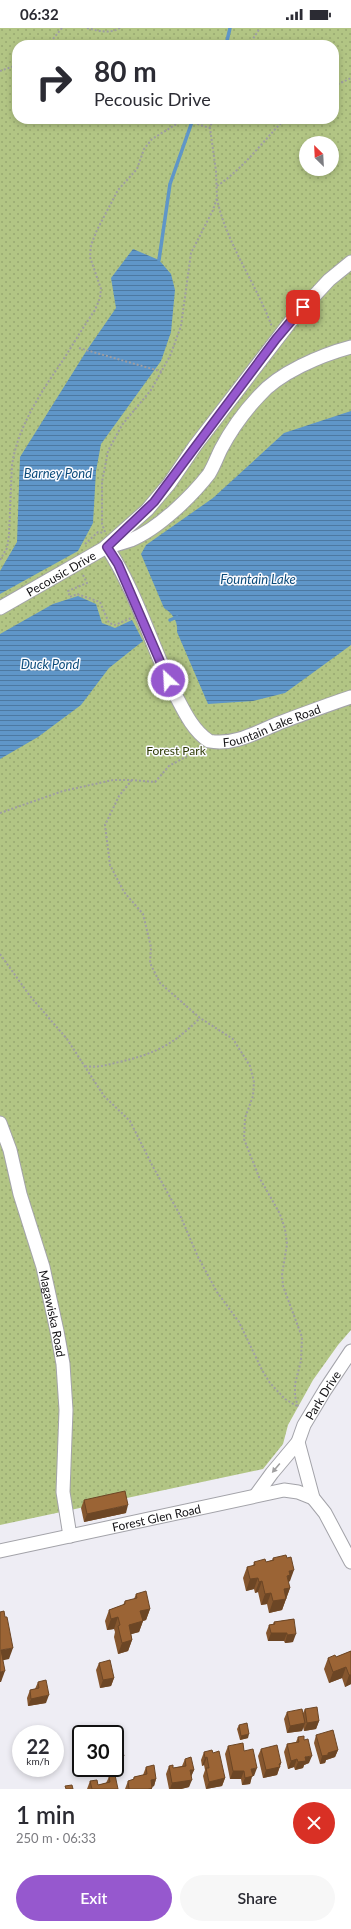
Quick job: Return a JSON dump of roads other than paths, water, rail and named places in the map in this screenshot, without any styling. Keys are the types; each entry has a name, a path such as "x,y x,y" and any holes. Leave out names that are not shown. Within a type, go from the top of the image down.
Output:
{"street":[{"name":"Pecousic Drive","path":"0,608 78,565 109,545 159,496 276,339 316,293 351,262"},
{"path":"109,545 131,540 150,528 189,496 210,472 221,449 236,424 258,396 281,379 307,363 351,348"},
{"name":"Fountain Lake Road","path":"109,545 163,669 179,701 194,726 209,741 224,742 246,737 316,709 351,697"},
{"name":"Magawiska Road","path":"0,1123 10,1150 41,1261 58,1331 66,1410 63,1492 70,1536"},
{"name":"Park Drive","path":"256,1495 298,1442 304,1425 351,1351"},
{"path":"298,1442 313,1498 325,1513 351,1562"},
{"name":"Forest Glen Road","path":"0,1551 284,1490 298,1492 313,1498"}],"water":[{"name":"Barney Pond","path":"133,249 159,260 171,274 175,290 171,332 161,361 101,444 96,471 93,523 78,551 0,594 0,571 17,542 20,457 87,350 116,308 111,278"},
{"name":"Fountain Lake","path":"351,411 351,645 285,693 253,701 208,704 177,632 176,621 164,608 141,554 146,545 213,498 284,433"},
{"name":"Duck Pond","path":"78,596 96,604 102,623 115,628 132,620 143,641 109,668 81,705 38,737 0,759 0,634 53,604"}],"waterway":[{"path":"227,40 230,28"},
{"path":"159,260 170,184 191,124"},
{"path":"170,620 177,617"}],"park label":[{"name":"Forest Park","path":"176,750"}]}
